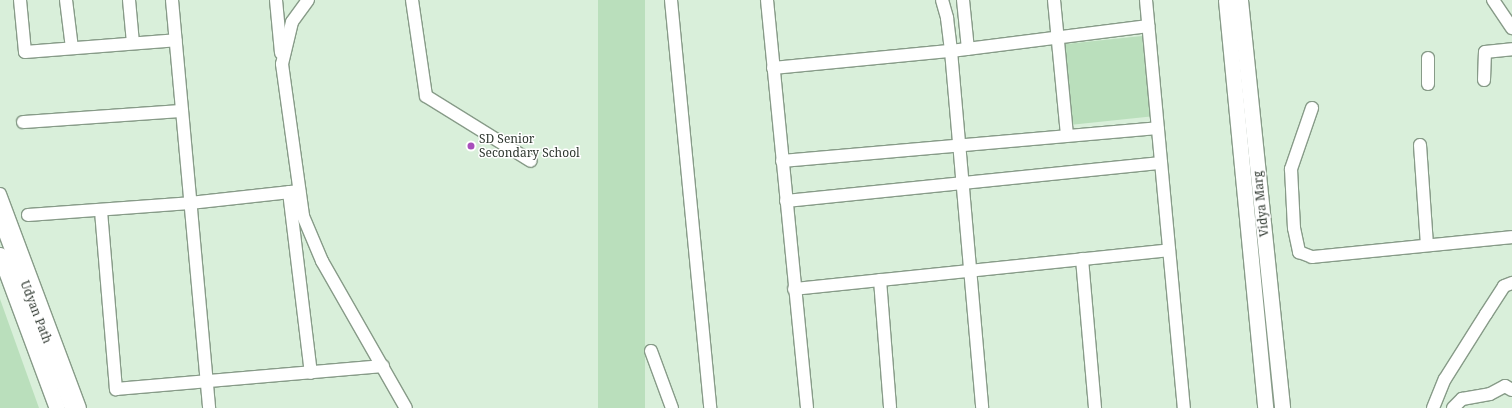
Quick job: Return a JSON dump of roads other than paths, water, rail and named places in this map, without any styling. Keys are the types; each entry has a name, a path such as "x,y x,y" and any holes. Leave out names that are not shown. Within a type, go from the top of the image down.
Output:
{"main road":[{"name":"Vidya Marg","path":"1226,0 1265,408"},
{"name":"Vidya Marg","path":"1240,0 1282,408"},
{"name":"Udyan Path","path":"0,217 72,408"},
{"name":"Udyan Path","path":"0,255 57,408"}],"street":[{"path":"20,0 25,52 176,40"},
{"path":"66,0 72,48"},
{"path":"129,0 133,43"},
{"path":"172,0 209,408"},
{"path":"276,0 311,372"},
{"path":"282,64 292,22 308,0"},
{"path":"412,0 426,96 532,161"},
{"path":"671,0 710,408"},
{"path":"766,0 806,408"},
{"path":"942,0 947,18 951,51 982,408"},
{"path":"963,0 968,49"},
{"path":"1054,0 1067,135"},
{"path":"1146,0 1184,408"},
{"path":"1493,0 1512,28"},
{"path":"773,68 951,51 1148,26"},
{"path":"1484,80 1485,52 1512,49"},
{"path":"1428,58 1428,84"},
{"path":"1312,108 1291,169 1294,228 1299,252 1312,257 1512,237"},
{"path":"23,122 182,112"},
{"path":"782,162 1067,135 1158,128"},
{"path":"1420,145 1427,245"},
{"path":"786,201 962,181 1161,163"},
{"path":"28,215 190,203 294,191"},
{"path":"294,191 322,261 406,408"},
{"path":"0,194 80,408"},
{"path":"101,210 116,389 383,366"},
{"path":"794,289 1169,250"},
{"path":"1082,259 1095,408"},
{"path":"880,280 890,408"},
{"path":"1433,408 1445,380 1486,314 1504,286 1512,283"},
{"path":"651,352 672,408"},
{"path":"1453,408 1462,399 1490,394 1505,386 1512,390"}],"place":[{"name":"SD Senior Secondary School","path":"471,146"}]}
